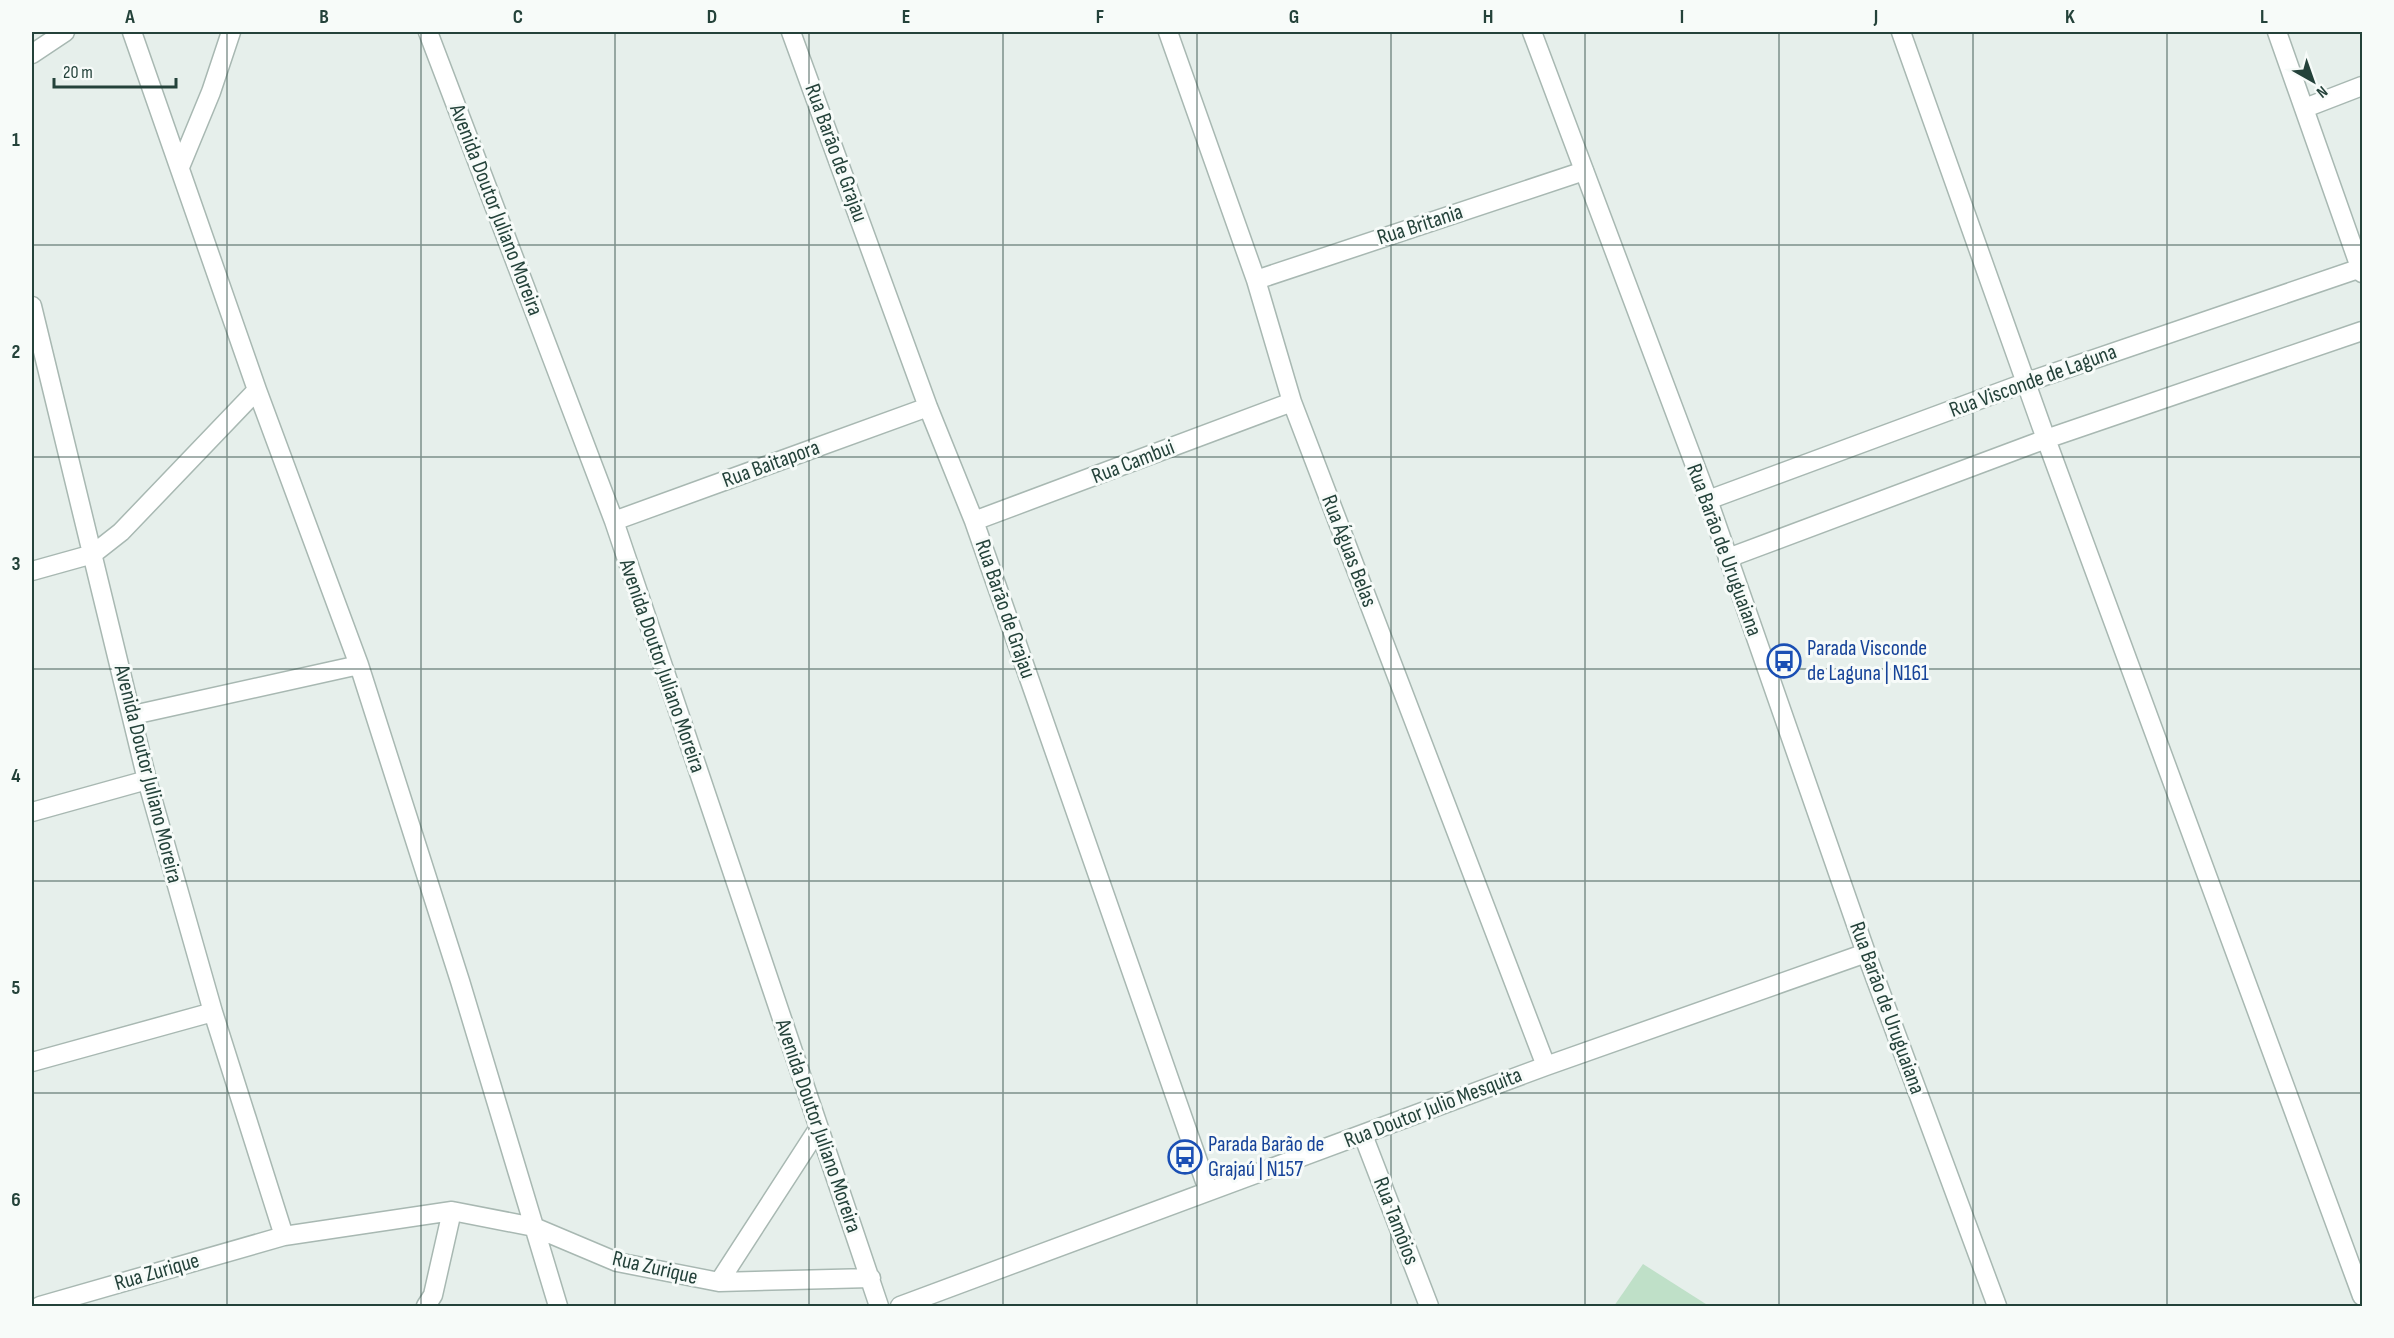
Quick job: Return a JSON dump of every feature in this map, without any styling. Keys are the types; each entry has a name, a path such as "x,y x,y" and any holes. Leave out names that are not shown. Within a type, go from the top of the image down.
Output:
{"street":[{"path":"32,54 65,32"},
{"path":"132,32 256,390 359,665 460,981 558,1306"},
{"path":"180,167 211,92 231,32"},
{"name":"Avenida Doutor Juliano Moreira","path":"428,32 614,521 879,1306"},
{"name":"Rua Barão de Grajau","path":"791,32 928,407 974,521 1208,1190"},
{"name":"Rua Águas Belas","path":"1168,32 1256,280 1292,402 1546,1066"},
{"name":"Rua Barão de Uruguaiana","path":"1532,32 1708,500 1866,953 1997,1306"},
{"path":"1900,32 2046,440 2362,1296"},
{"path":"2277,32 2362,270"},
{"path":"2305,108 2362,86"},
{"name":"Rua Britania","path":"1256,280 1584,171"},
{"name":"Rua Visconde de Laguna","path":"1708,500 2027,382 2362,270"},
{"name":"Avenida Doutor Juliano Moreira","path":"32,306 36,334 93,554 147,780 213,1012 284,1236"},
{"path":"1728,558 2046,440 2362,331"},
{"path":"32,571 93,554 122,532 256,390"},
{"name":"Rua Cambui","path":"974,521 1292,402"},
{"name":"Rua Baitapora","path":"614,521 928,407"},
{"path":"133,715 359,665"},
{"path":"32,812 147,780"},
{"name":"Rua Doutor Julio Mesquita","path":"900,1306 1208,1190 1363,1136 1546,1066 1866,953"},
{"path":"32,1062 213,1012"},
{"name":"Rua Zurique","path":"40,1306 284,1236 452,1210 534,1227 617,1262 719,1282 818,1129"},
{"name":"Rua Tamôios","path":"1363,1136 1430,1306"},
{"path":"426,1306 433,1295 452,1210"},
{"path":"719,1282 871,1278"}],"green space":[{"path":"1643,1264 1709,1306 1614,1306"}],"place":[{"name":"Parada Visconde de Laguna | N161","path":"1784,661"},
{"name":"Parada Barão de Grajaú | N157","path":"1185,1157"}]}
